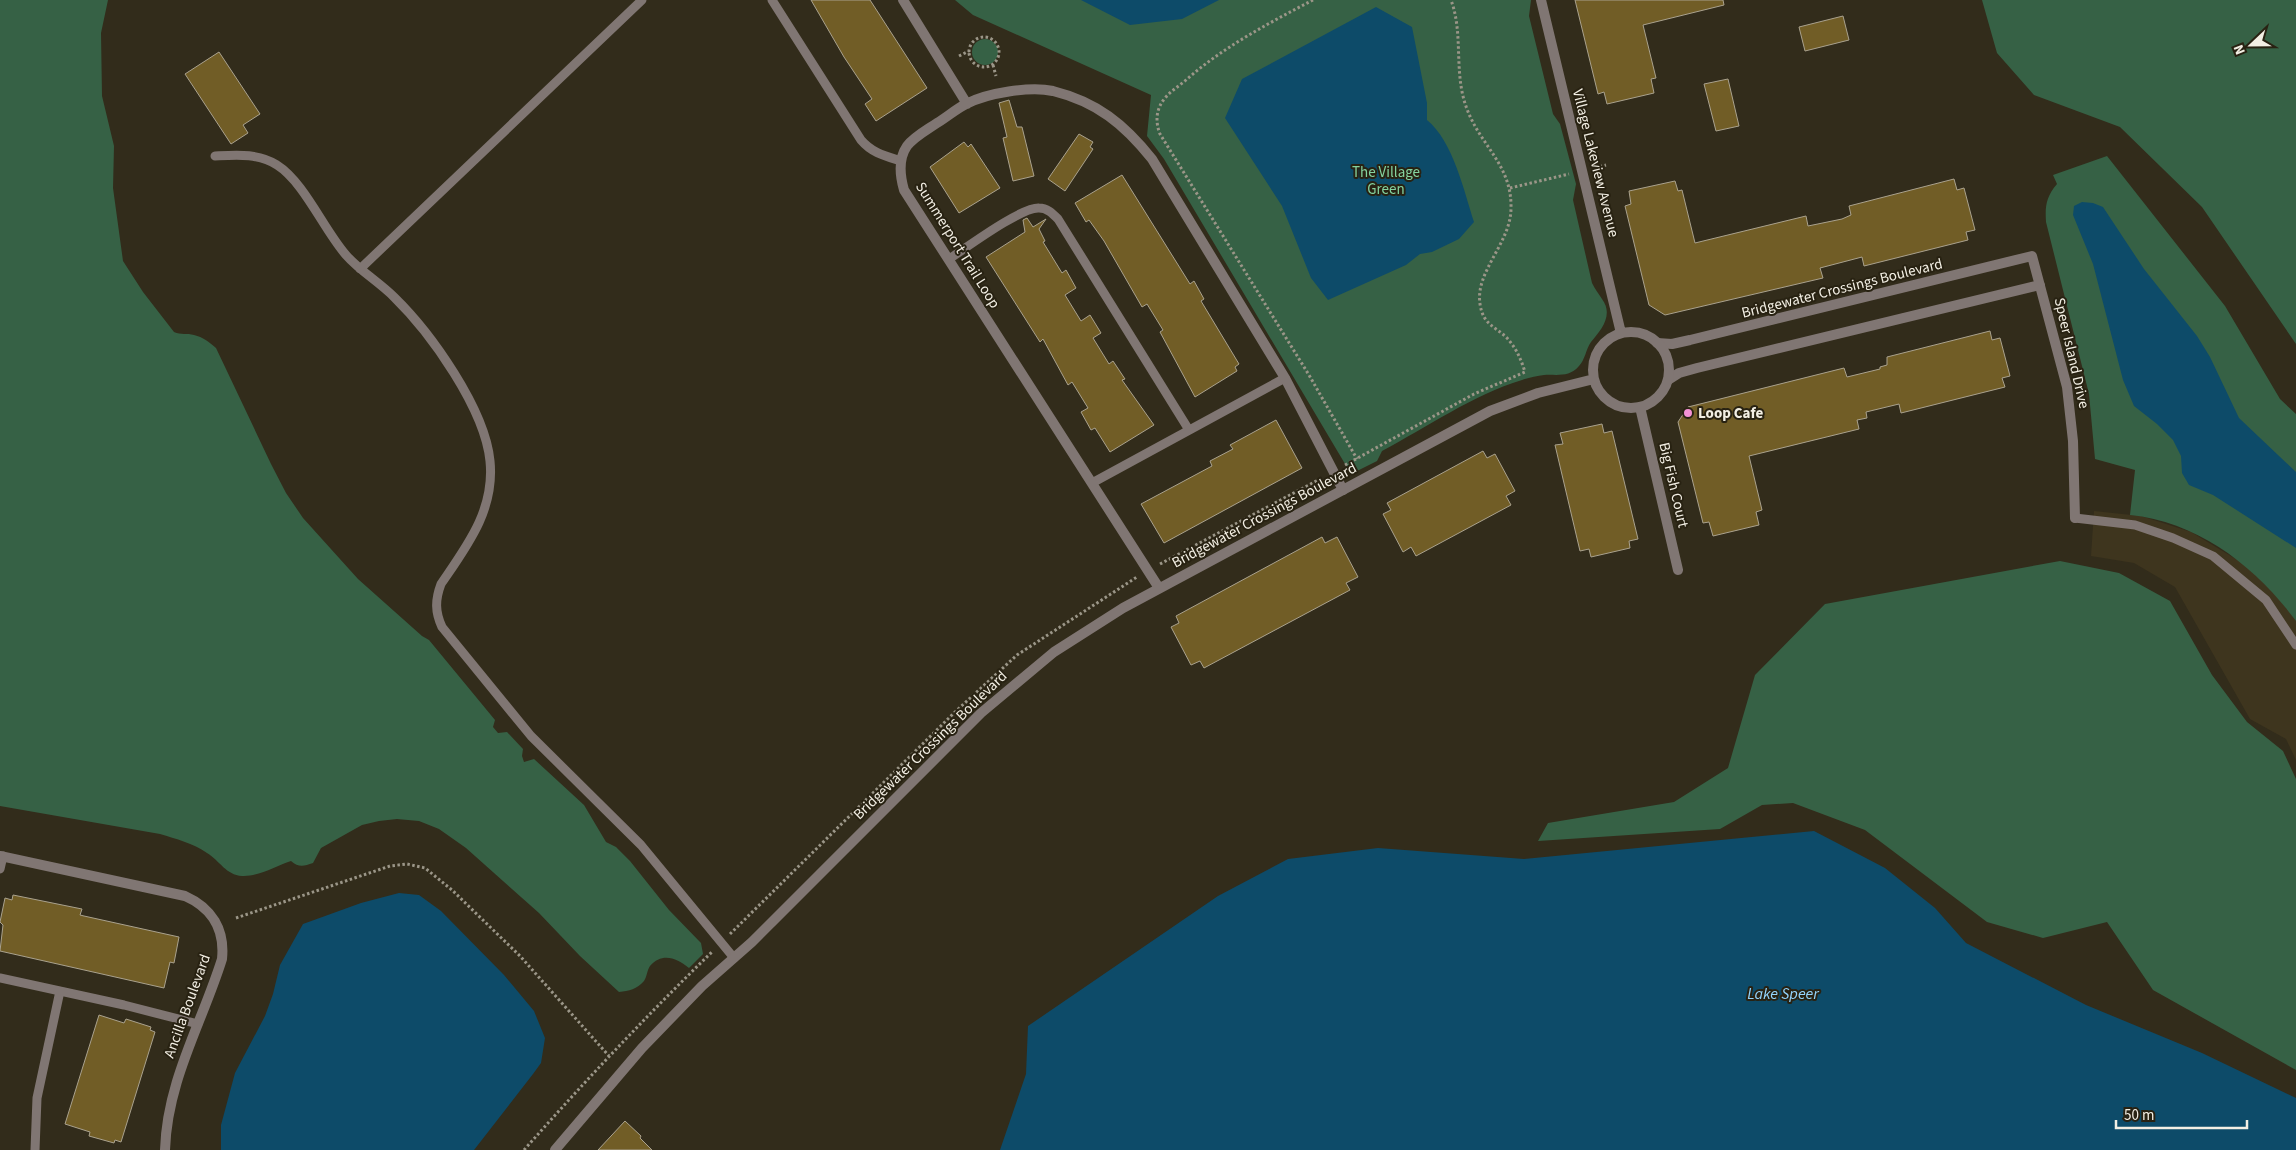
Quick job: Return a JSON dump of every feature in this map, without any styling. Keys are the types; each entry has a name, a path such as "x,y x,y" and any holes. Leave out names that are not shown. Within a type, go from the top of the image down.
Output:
{"street":[{"path":"903,0 967,104"},
{"name":"Village Lakeview Avenue","path":"1541,0 1622,333"},
{"path":"901,162 906,147 917,136 967,104 1001,93 1050,91 1072,96 1094,106 1115,119 1152,158 1285,378 1343,490"},
{"name":"Summerport Trail Loop","path":"901,162 900,174 904,190 1160,588"},
{"name":"Speer Island Drive","path":"2032,256 2067,386 2073,441 2075,518"},
{"name":"Bridgewater Crossings Boulevard","path":"1657,343 1672,344 1690,340 2032,256"},
{"path":"1668,380 1667,360 1657,343 1641,333 1622,333 1605,342 1598,350 1593,369 1597,388 1611,402 1620,407 1640,407 1657,397 1668,380 1679,373 2040,284"},
{"name":"Bridgewater Crossings Boulevard","path":"555,1150 642,1048 702,986 734,958 981,713 1054,652 1095,624 1160,588 1490,412 1538,393 1594,379"},
{"name":"Big Fish Court","path":"1640,407 1678,570"},
{"name":"Ancilla Boulevard","path":"1,856 185,896 203,906 215,920 219,929 223,950 219,968 175,1084 167,1121 165,1150"}],"lane":[{"path":"360,269 642,0"},
{"path":"772,0 861,140 877,154 901,162"},
{"path":"215,156 259,157 280,166 295,182 334,239 360,269 394,297 428,336 470,398 478,415 488,448 490,482 483,516 438,592 436,609 442,628 531,736 641,845 734,958"},
{"path":"948,259 1023,212 1040,208 1050,211 1058,219 1189,430"},
{"path":"1092,483 1285,378"},
{"path":"2075,518 2135,525 2173,538 2213,556 2266,600 2296,645"},
{"path":"0,869 1,856"},
{"path":"0,978 198,1024"},
{"path":"35,1150 37,1098 60,991"}],"path":[{"path":"1313,0 1263,26 1196,71 1165,98 1156,117 1160,134 1309,375 1357,459 1474,394 1525,372 1506,336 1496,331 1485,320 1480,305 1479,290 1506,236 1511,209 1510,188 1500,164 1489,149 1467,110 1460,88 1458,70 1459,31 1451,0"},
{"path":"987,37 992,39 998,47 999,56 993,64 979,66 972,60 971,46 977,39 987,37"},
{"path":"959,56 970,51"},
{"path":"993,64 996,76"},
{"path":"1510,188 1606,166"},
{"path":"236,918 390,866 407,864 425,868 452,890 520,956 609,1056"}],"shaded area":[{"path":"2094,511 2141,516 2191,532 2244,564 2276,594 2296,621 2296,760 2286,739 2250,719 2175,587 2134,563 2091,556"}],"green space":[{"path":"0,0 108,0 101,33 102,96 114,146 113,188 123,261 143,292 174,332 200,337 216,348 271,464 286,493 303,518 358,579 422,636 429,640 495,720 493,727 498,733 507,732 523,749 522,756 524,762 534,759 584,805 606,842 616,847 630,861 669,910 701,943 703,954 689,968 675,959 659,959 650,966 645,979 639,986 619,992 580,956 539,913 466,848 439,829 419,821 397,819 362,825 321,848 313,863 302,866 291,861 261,873 242,876 227,870 212,856 202,850 160,834 0,806"},
{"name":"The Village Green","path":"955,0 1531,0 1529,16 1553,114 1560,124 1576,184 1573,200 1592,283 1607,311 1605,322 1589,345 1581,364 1575,370 1562,375 1544,375 1530,378 1486,394 1450,412 1382,451 1377,461 1351,474 1164,159 1147,136 1151,95 973,15"},
{"path":"1982,0 2296,0 2296,344 2202,207 2120,127 2034,95 1997,53"},
{"path":"985,39 994,43 998,52 994,61 985,65 976,61 972,52 976,43"},
{"path":"2107,156 2225,306 2280,399 2296,414 2296,621 2263,583 2224,550 2202,537 2179,527 2155,519 2130,515 2135,470 2095,459 2089,394 2046,222 2046,211 2048,198 2057,184 2053,175"},
{"path":"2060,561 2119,573 2170,601 2212,675 2247,722 2283,751 2296,779 2296,1070 2153,990 2107,922 2043,938 1987,922 1865,830 1793,803 1762,805 1720,829 1538,841 1548,823 1674,802 1728,768 1755,675 1825,604"}],"water":[{"path":"1081,0 1219,0 1182,19 1130,25"},
{"path":"1376,7 1412,27 1427,103 1427,120 1444,140 1451,153 1474,222 1459,239 1432,252 1420,254 1406,265 1328,300 1311,278 1282,206 1225,118 1242,79"},
{"path":"2082,202 2093,203 2103,207 2144,269 2197,336 2210,357 2239,418 2296,472 2296,548 2213,495 2189,485 2182,473 2181,456 2173,440 2157,424 2134,406 2123,380 2093,264 2073,215 2074,206"},
{"name":"Lake Speer","path":"1814,831 1885,868 1935,908 1966,943 2086,1005 2202,1053 2296,1098 2296,1150 1000,1150 1026,1074 1028,1026 1218,896 1288,859 1378,848 1524,859"},
{"path":"399,893 419,895 441,911 504,975 534,1011 545,1038 541,1063 474,1150 221,1150 221,1125 235,1073 265,1016 280,965 303,924 361,903"}],"building":[{"path":"811,0 870,0 927,88 876,121 865,104 872,99 844,57"},
{"path":"1575,0 1723,0 1724,5 1643,25 1656,78 1651,79 1654,93 1607,104 1604,92 1598,94"},
{"path":"1843,16 1849,40 1805,51 1799,27"},
{"path":"219,52 260,114 243,125 248,133 231,144 185,74"},
{"path":"1728,79 1739,126 1716,131 1704,84"},
{"path":"1009,100 1017,127 1022,127 1034,176 1013,181 1003,138 1007,137 999,103"},
{"path":"1079,134 1093,142 1090,147 1093,149 1065,191 1048,179"},
{"path":"964,142 968,147 971,144 1000,188 959,213 930,167"},
{"path":"1122,175 1190,284 1194,281 1204,299 1201,301 1239,364 1235,367 1237,371 1195,397 1160,332 1163,330 1147,304 1142,307 1104,241 1089,220 1086,222 1075,203"},
{"path":"1954,179 1957,190 1964,188 1975,230 1966,232 1968,240 1864,266 1862,257 1820,268 1823,278 1665,315 1649,305 1625,206 1631,204 1629,191 1675,181 1678,191 1682,190 1695,243 1806,216 1808,226 1842,219 1851,215 1849,206"},
{"path":"1027,218 1033,227 1046,219 1039,229 1045,241 1043,242 1062,273 1066,270 1076,288 1065,295 1081,321 1090,315 1101,333 1093,338 1109,364 1113,361 1125,379 1122,380 1154,425 1110,452 1095,428 1091,430 1081,412 1088,408 1072,382 1068,385 1043,339 1040,342 986,257 1025,232 1023,220"},
{"path":"1990,331 1992,340 2000,338 2010,376 2002,378 2005,387 1901,413 1899,404 1866,412 1867,418 1857,420 1859,429 1749,456 1762,510 1756,512 1759,525 1713,536 1709,522 1703,523 1678,422 1688,407 1844,368 1847,377 1880,369 1880,367 1887,365 1887,357"},
{"path":"1276,420 1302,468 1164,543 1141,504 1212,466 1210,461 1233,449 1230,445"},
{"path":"1602,424 1604,433 1612,431 1638,539 1629,541 1630,548 1591,557 1589,549 1580,551 1555,445 1563,444 1560,433"},
{"path":"1483,451 1487,458 1495,454 1515,491 1506,496 1511,505 1416,556 1411,547 1403,552 1383,514 1391,510 1387,503"},
{"path":"1322,537 1325,543 1337,537 1358,577 1346,583 1350,590 1204,668 1200,661 1191,665 1171,627 1179,623 1176,616"},
{"path":"13,895 82,909 80,915 179,937 174,963 170,962 164,988 0,951 3,925 0,922 5,898 12,900"},
{"path":"99,1015 124,1023 126,1019 151,1027 150,1030 155,1032 121,1142 115,1140 114,1143 89,1136 90,1132 65,1124"},
{"path":"625,1121 652,1150 598,1150"}],"place":[{"name":"Loop Cafe","path":"1688,413"}]}
